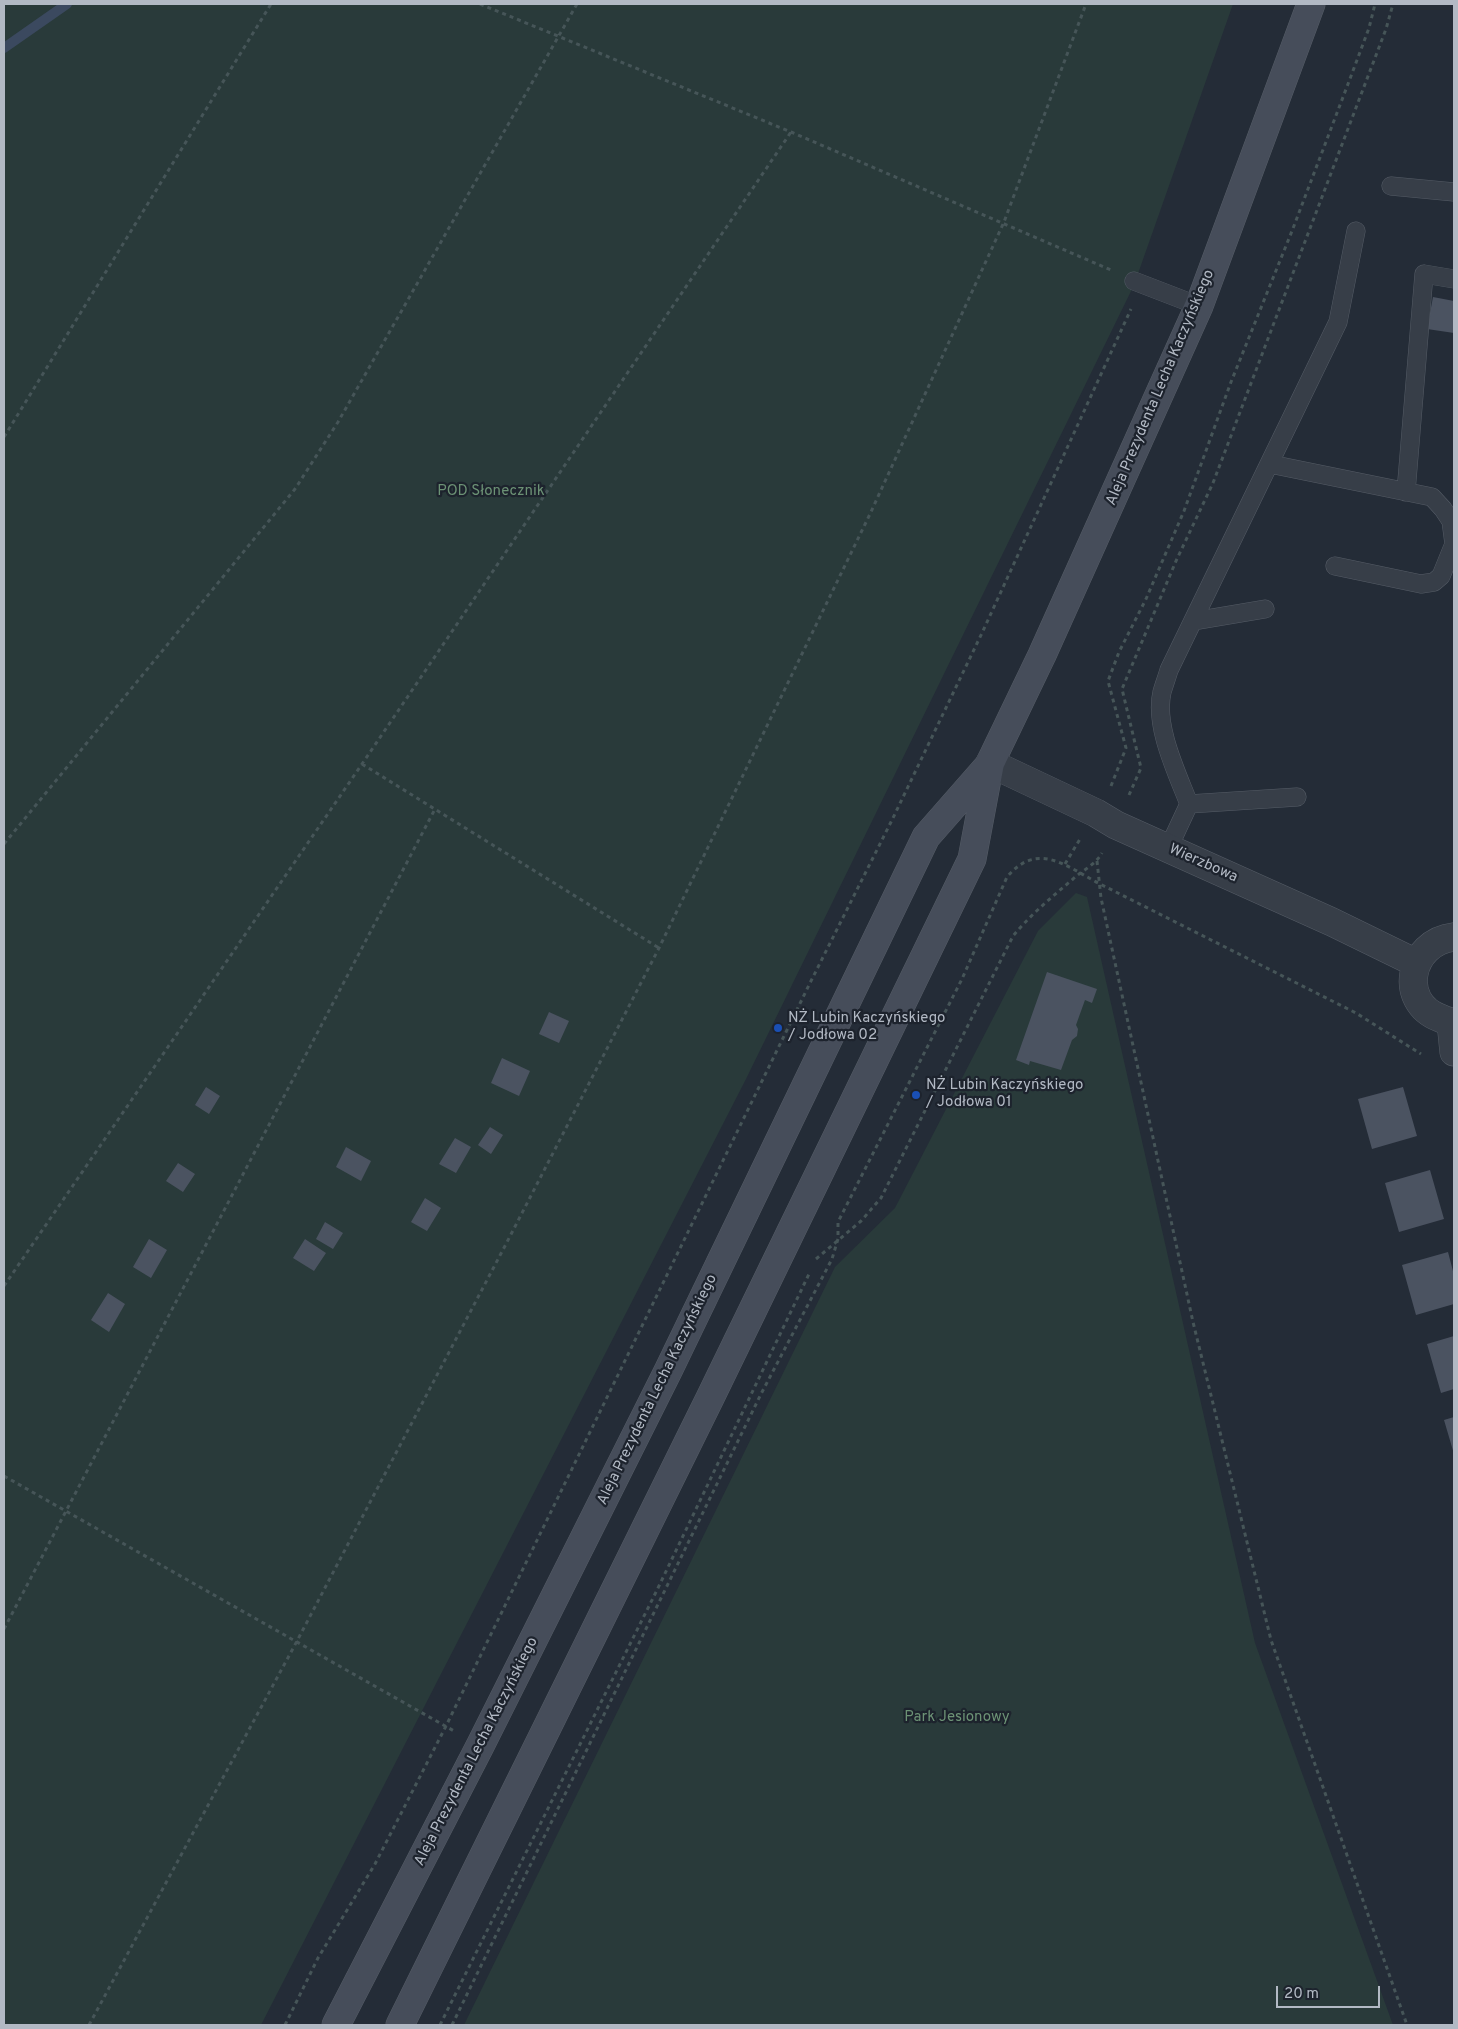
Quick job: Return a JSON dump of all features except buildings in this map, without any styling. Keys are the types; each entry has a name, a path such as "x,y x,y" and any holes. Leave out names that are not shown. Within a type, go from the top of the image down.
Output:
{"main road":[{"name":"Aleja Prezydenta Lecha Kaczyńskiego","path":"400,2025 710,1398 972,859 990,764 1074,586 1198,306 1311,4"},
{"name":"Aleja Prezydenta Lecha Kaczyńskiego","path":"336,2025 480,1746 668,1371 926,837 990,764"}],"street":[{"name":"Wierzbowa","path":"990,764 1168,849 1332,922 1416,963"},
{"path":"1454,936 1438,940 1425,950 1416,963 1413,982 1419,1001 1432,1016 1453,1022 1454,1052"}],"lane":[{"path":"1391,186 1454,192"},
{"path":"1168,849 1189,804 1172,759 1161,716 1162,693 1169,670 1338,322 1356,232"},
{"path":"1406,492 1424,274 1454,279"},
{"path":"1138,283 1198,306"},
{"path":"1270,464 1432,497 1451,521 1454,544 1441,576 1434,582 1421,584 1335,566"},
{"path":"1194,621 1265,609"},
{"path":"1189,804 1296,797"}],"path":[{"path":"4,437 270,4"},
{"path":"480,4 791,132 1004,222 1113,271"},
{"path":"4,844 296,490 338,422 577,4"},
{"path":"89,2025 297,1641 659,948 870,514 1004,222 1086,4"},
{"path":"1375,4 1369,28 1348,84 1292,231 1231,382 1184,511 1146,599 1119,652 1108,681 1126,748 1111,788 1097,861 1100,884 1193,1322 1271,1640 1407,2025"},
{"path":"1065,864 1106,819 1141,768 1122,689 1176,561 1212,483 1386,29 1393,4"},
{"path":"4,1286 362,764 791,132"},
{"path":"285,2025 318,1958 375,1864 446,1726 810,983 892,820 982,633 1138,283"},
{"path":"362,764 659,948"},
{"path":"4,1629 435,809"},
{"path":"452,2025 761,1394 832,1259 838,1239 838,1222 962,979 1007,877 1016,866 1049,857 1065,864 1100,884 1356,1013 1425,1056"},
{"path":"440,2025 654,1597 817,1257 861,1221 881,1198 1013,936 1029,916 1097,861"},
{"path":"4,1476 480,1746"}],"green space":[{"name":"POD Słonecznik","path":"4,4 1233,4 1134,285 746,1079 261,2025 4,2025"},
{"name":"Park Jesionowy","path":"1076,893 1087,897 1255,1643 1393,2025 464,2025 835,1267 895,1208 1038,931"}],"waterway":[{"path":"4,48 67,4"}],"place":[{"name":"NŻ Lubin Kaczyńskiego / Jodłowa 02","path":"778,1028"},
{"name":"NŻ Lubin Kaczyńskiego / Jodłowa 01","path":"916,1095"}]}
